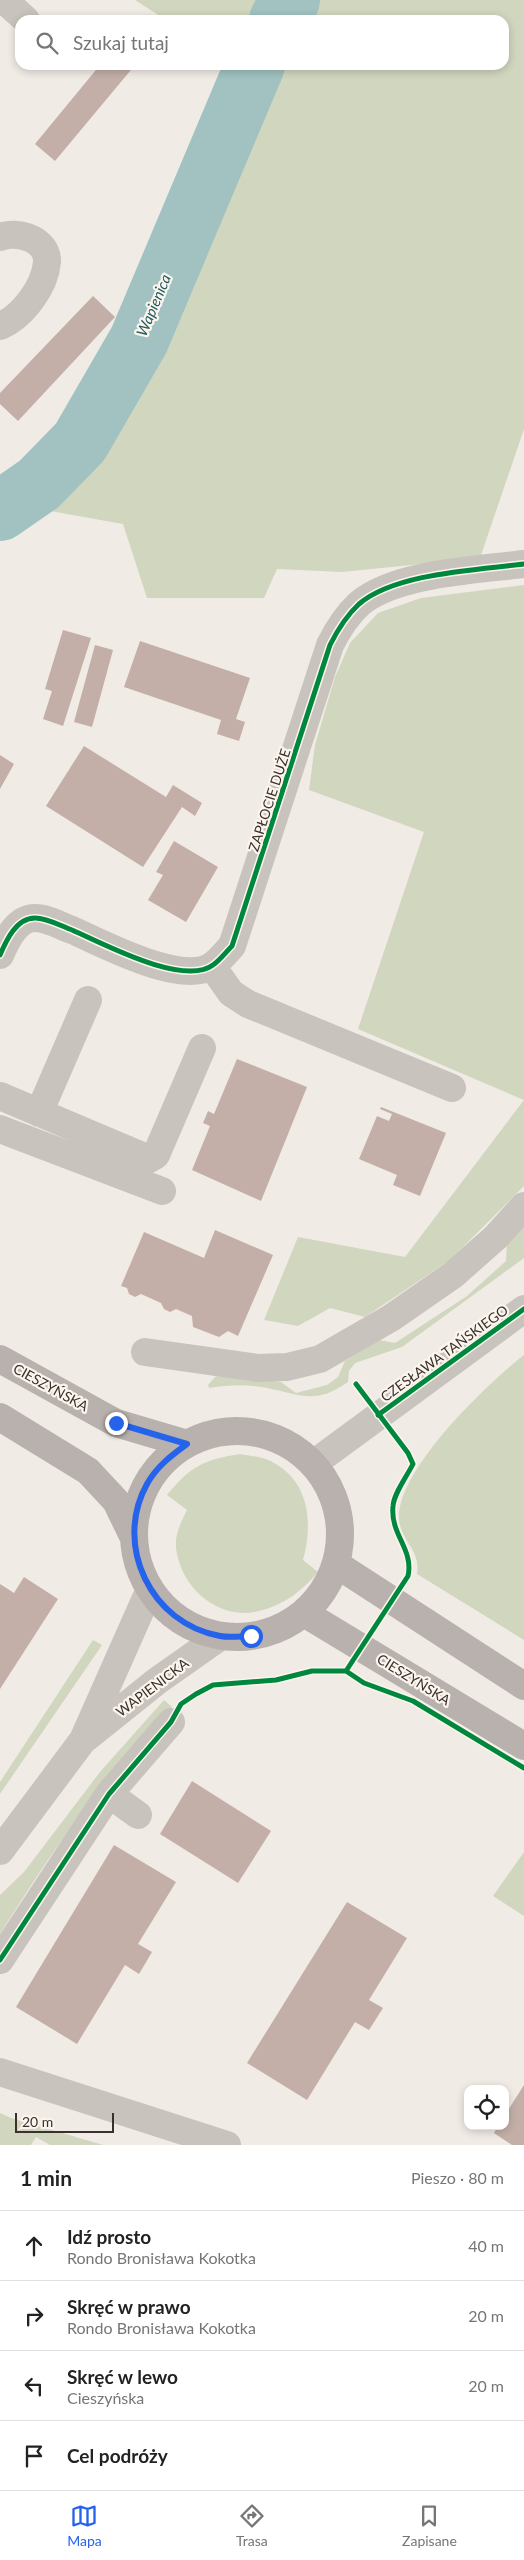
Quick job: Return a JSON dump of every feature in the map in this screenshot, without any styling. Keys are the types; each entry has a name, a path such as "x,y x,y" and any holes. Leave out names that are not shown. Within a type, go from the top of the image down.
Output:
{"main road":[{"name":"CIESZYŃSKA","path":"0,1359 116,1423 187,1444"},
{"path":"0,1417 88,1470 116,1501 134,1538"},
{"path":"240,1431 267,1435 292,1446 313,1464 332,1494 340,1529 336,1564 324,1591 304,1613 279,1628 251,1636 221,1636 204,1632 181,1620 160,1603 150,1589 136,1556 134,1538 137,1510 147,1483 164,1460 187,1444 213,1434 240,1431"},
{"path":"336,1564 524,1686"},
{"name":"CIESZYŃSKA","path":"304,1613 524,1746"}],"street":[{"path":"4,0 20,15"},
{"path":"0,237 10,233 26,236 42,249 47,260 44,274 30,302 12,319 0,326"},
{"name":"ZAPŁOCIE DUŻE","path":"212,966 232,946 330,645 349,613 373,594 395,584 524,564"},
{"path":"0,955 8,938 19,925 34,918 58,925 160,968 192,971 212,966 231,993 248,1004 452,1088"},
{"path":"39,1113 88,1000"},
{"path":"0,1096 149,1159 156,1155 202,1048"},
{"path":"0,1129 162,1192"},
{"path":"145,1352 258,1368 287,1367 320,1359 391,1318 453,1275 496,1237 524,1206"},
{"name":"CZESŁAWA TAŃSKIEGO","path":"313,1464 524,1309"},
{"name":"WAPIENICKA","path":"0,1851 83,1740 150,1589"},
{"name":"WAPIENICKA","path":"83,1740 157,1681 221,1636"},
{"path":"0,1960 109,1794 172,1722"},
{"path":"109,1794 138,1815"},
{"path":"0,2072 227,2145"}],"green space":[{"path":"135,0 265,0 258,15 158,15"},
{"path":"310,0 524,0 524,429 480,558 342,572 277,569 264,598 147,598 123,524 28,507 93,444 159,334 217,210 257,103 274,70 509,70 509,15 301,15"},
{"path":"524,585 524,1100 358,1029 424,832 309,790 315,745 335,677 350,643 378,613 421,598"},
{"path":"524,1100 524,1186 450,1260 365,1317 330,1308 298,1326 264,1320 298,1237 405,1257"},
{"path":"524,1223 524,1258 402,1347 355,1363 349,1371 348,1382 336,1389 326,1394 308,1396 253,1386 209,1388 208,1385 215,1377 221,1375 281,1382 296,1393 327,1385 338,1377 345,1361 379,1340 395,1343 467,1296 506,1261 507,1242"},
{"path":"524,1355 524,1640 417,1574 416,1558 400,1526 399,1518 403,1498 413,1476 428,1453 468,1406"},
{"path":"240,1454 270,1461 286,1471 295,1482 302,1493 308,1519 308,1532 303,1560 318,1572 299,1591 277,1605 245,1613 218,1607 206,1600 187,1580 177,1554 176,1542 187,1510 167,1495 183,1477 199,1466 216,1459"},
{"path":"93,1640 102,1645 0,1794 0,1782"},
{"path":"164,1700 172,1707 122,1762 92,1799 51,1856 0,1934 0,1895 24,1872 100,1772"},
{"path":"524,1852 524,1916 493,1896"},
{"path":"0,2113 11,2118 103,2145 50,2145 36,2137 31,2145 0,2145"}],"building":[{"path":"96,70 131,70 55,161 35,144"},
{"path":"93,296 115,317 18,421 0,404 0,393"},
{"path":"63,630 91,638 63,726 43,719 52,691 45,689"},
{"path":"140,641 250,678 236,719 245,722 239,741 217,734 221,720 124,687"},
{"path":"95,645 113,650 92,727 74,722"},
{"path":"84,746 166,797 173,785 202,803 195,816 182,807 143,867 46,806"},
{"path":"0,755 14,764 0,789"},
{"path":"174,841 218,867 186,922 148,900 163,875 156,872"},
{"path":"237,1059 307,1087 261,1201 192,1170 210,1126 203,1123 208,1111 214,1114"},
{"path":"381,1107 446,1133 420,1196 393,1185 397,1175 359,1159 377,1116 389,1121 392,1114 380,1109"},
{"path":"215,1230 273,1255 238,1336 228,1331 219,1337 193,1327 192,1316 176,1309 170,1312 164,1309 161,1303 141,1294 135,1297 129,1294 127,1288 121,1286 144,1232 204,1258"},
{"path":"24,1577 58,1599 0,1689 0,1584 14,1593"},
{"path":"192,1781 271,1831 238,1883 160,1834"},
{"path":"114,1845 176,1882 138,1944 152,1952 139,1974 125,1965 77,2044 16,2007"},
{"path":"347,1902 407,1938 369,2000 383,2008 369,2030 355,2022 307,2100 247,2063"},
{"path":"524,2085 524,2145 512,2145 494,2133 496,2130 509,2130 509,2109"}],"waterway":[{"name":"Wapienica","path":"282,15 290,0"},
{"name":"Wapienica","path":"0,511 39,484 80,442 139,340 253,70"}],"cycle path":[{"path":"0,955 17,926 28,919 35,918 54,922 122,953 163,967 183,971 200,970 213,965 232,946 330,645 346,618 359,604 374,594 415,579 461,571 524,564"},
{"path":"378,1415 524,1309"},
{"path":"346,1671 408,1576 408,1558 395,1525 393,1506 398,1490 413,1464 408,1453 356,1384"},
{"path":"0,1960 109,1794 171,1722 181,1704 213,1685 276,1680 312,1671 346,1671 364,1683 413,1701 524,1768"}],"route":[{"path":"116,1423 187,1444 164,1460 147,1483 137,1510 134,1538 136,1556 150,1589 160,1603 188,1625 204,1632 221,1636 251,1636"}]}
